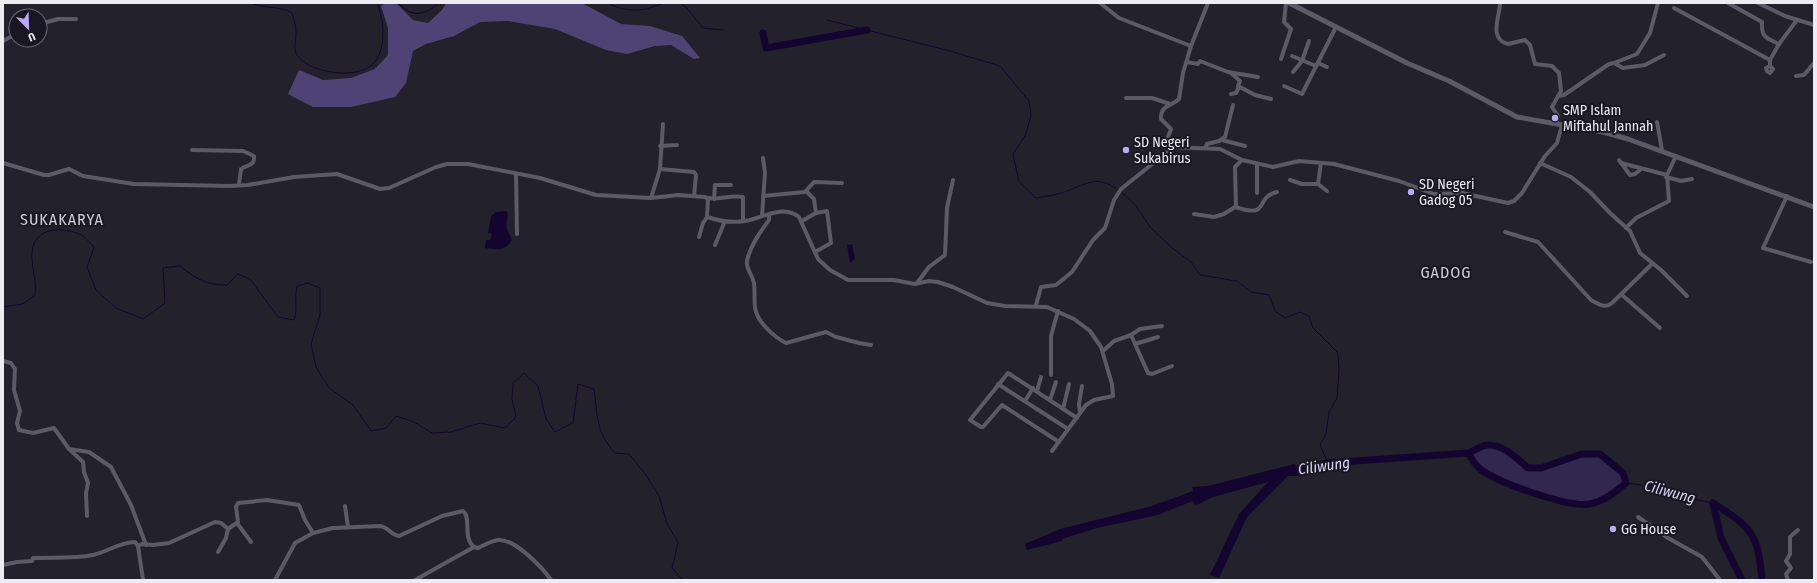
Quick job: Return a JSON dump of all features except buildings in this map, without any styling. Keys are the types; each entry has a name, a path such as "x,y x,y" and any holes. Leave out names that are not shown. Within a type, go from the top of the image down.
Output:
{"street":[{"path":"1100,3 1119,18 1191,46"},
{"path":"1170,147 1167,141 1170,128 1161,118 1162,111 1179,99 1183,73 1191,46 1208,3"},
{"path":"1281,59 1291,28 1284,22 1288,3 1407,63 1449,81 1513,116 1528,120 1603,132 1662,150 1814,207"},
{"path":"1170,147 1225,150 1242,160 1273,167 1294,161 1321,163 1357,170 1381,178 1399,181 1434,194 1462,193 1508,202 1514,201 1522,193 1540,163 1558,142 1558,116 1552,107 1561,91 1561,84 1557,69 1550,66 1535,64 1530,45 1525,40 1505,43 1497,35 1496,25 1500,3"},
{"path":"1558,96 1566,94 1607,65 1614,64 1637,54 1650,33 1658,3"},
{"path":"1728,3 1762,22 1761,31 1763,35 1779,44"},
{"path":"1758,3 1797,20 1814,25"},
{"path":"1674,8 1770,60"},
{"path":"48,22 58,19 76,19"},
{"path":"1770,66 1770,60 1779,44 1797,20"},
{"path":"1284,86 1302,94 1336,27"},
{"path":"1294,72 1302,61 1309,41"},
{"path":"1614,64 1622,68 1642,66 1664,55"},
{"path":"1292,56 1302,61 1327,67"},
{"path":"1187,62 1198,64 1200,61 1231,72 1258,78"},
{"path":"1796,76 1804,75 1814,63"},
{"path":"1230,94 1236,93 1240,81 1231,72"},
{"path":"1239,87 1257,96 1271,99"},
{"path":"1126,98 1152,98 1170,104"},
{"path":"1222,140 1226,136 1233,105"},
{"path":"1657,122 1662,150"},
{"path":"651,198 660,169 660,146 663,124"},
{"path":"1205,148 1207,144 1222,140 1245,146"},
{"path":"660,146 677,146"},
{"path":"1036,306 1042,286 1056,285 1072,272 1093,240 1103,230 1109,220 1116,196 1122,188 1146,167 1168,152 1170,147"},
{"path":"192,150 243,152 254,156 254,162 251,166 241,169 239,184"},
{"path":"1626,228 1636,218 1669,201 1667,176 1676,156"},
{"path":"762,216 765,173 763,158"},
{"path":"1236,207 1235,167 1242,160"},
{"path":"1641,169 1631,175 1620,162 1681,181 1692,179"},
{"path":"3,163 44,175 69,169 83,176 134,184 248,185 294,177 331,174 351,178 374,188 385,189 436,167 454,164 468,164 560,183 587,193 651,198 694,196 714,199 743,197 742,221"},
{"path":"1318,184 1321,163"},
{"path":"1540,163 1577,182 1632,234 1640,253 1663,272 1687,296"},
{"path":"1257,164 1257,193"},
{"path":"660,169 694,172 696,177 694,196"},
{"path":"516,174 517,234"},
{"path":"916,284 929,267 945,255 947,208 953,180"},
{"path":"1290,180 1302,184 1318,184 1327,191"},
{"path":"806,192 813,182 842,182"},
{"path":"714,199 715,185 731,185"},
{"path":"763,196 806,192 814,199 816,213"},
{"path":"1194,214 1214,218 1236,207 1248,212 1258,210 1268,195 1277,192"},
{"path":"1787,196 1763,248 1811,262"},
{"path":"699,237 703,223 707,217 707,197"},
{"path":"707,217 725,221 742,221 779,211 786,211 798,216 802,221 815,252 822,263 848,280 894,280 916,284 929,281 945,283 982,301 993,304 1036,306 1058,310 1074,319 1090,330 1103,351 1107,372 1112,384 1113,396 1090,402 1052,451"},
{"path":"802,221 816,213 827,211 831,242 829,246 815,252"},
{"path":"769,214 769,220 759,233 748,256 747,262 747,270 754,282 756,312 764,324 775,336 786,344 826,332 836,337 859,343 871,344"},
{"path":"715,245 725,221"},
{"path":"1505,232 1538,242 1591,300 1600,304 1610,305 1622,295 1652,264"},
{"path":"1622,295 1660,328"},
{"path":"1050,375 1051,336 1058,310"},
{"path":"1103,351 1114,341 1132,335 1142,328 1162,326"},
{"path":"1132,335 1142,361 1150,374 1154,374 1172,366"},
{"path":"1135,344 1158,337"},
{"path":"3,361 11,363 15,369 14,390 20,411 17,423 19,430 33,432 54,428 69,449 83,462 84,472 88,480 87,516"},
{"path":"1059,442 1002,405 983,427 971,421 998,384 1006,375 1010,373 1077,418"},
{"path":"1025,401 1035,390 1041,377"},
{"path":"1050,400 1056,382"},
{"path":"998,384 1068,429"},
{"path":"1063,409 1069,384"},
{"path":"1080,413 1079,404 1082,386"},
{"path":"69,449 89,452 112,467 129,502 146,545"},
{"path":"250,542 238,523 239,519 236,507 238,503 267,500 285,502 300,506 304,520 313,533"},
{"path":"345,506 348,527"},
{"path":"275,580 295,543 313,533 333,528 380,526 386,527 393,534 399,536 442,516 463,511 467,516 468,539 474,547"},
{"path":"1638,517 1663,536 1702,557 1720,580"},
{"path":"138,546 142,544 169,543 215,522 221,523 228,529"},
{"path":"228,529 238,523"},
{"path":"218,552 227,536 228,529"},
{"path":"1788,580 1786,574 1791,568 1786,561 1790,554 1790,538 1798,530"},
{"path":"415,580 474,547 478,548 494,541 507,541 522,551 551,580"},
{"path":"3,566 17,562 32,561 33,558 87,557 106,552 130,542 135,542 138,546 143,580"}],"shaded area":[{"path":"385,3 396,3 413,20 428,23 442,10 446,3 582,3 621,24 650,26 682,36 700,58 694,59 671,45 655,46 627,54 606,50 555,29 508,21 480,22 454,36 426,44 413,51 406,83 395,97 351,107 313,107 288,94 299,70 323,80 351,78 375,69 388,55 388,28 381,6"},
{"path":"506,211 508,214 507,228 512,239 510,243 501,249 485,248 486,240 490,240 492,234 488,233 491,216 496,212"},
{"path":"852,244 855,259 850,263 847,245"},
{"path":"1487,445 1505,450 1528,468 1541,468 1582,454 1600,454 1623,473 1626,483 1614,493 1590,504 1566,502 1550,498 1516,487 1488,474 1479,468 1468,453"},
{"path":"1295,464 1299,476 1288,476 1247,517 1219,578 1210,575 1239,514 1268,482 1213,497 1195,506 1193,501 1158,515 1097,528 1062,539 1062,541 1027,550 1025,544 1060,529 1152,506 1193,491 1192,487 1208,486"}],"waterway":[{"path":"251,3 283,9 292,13 296,29 295,47 297,55 304,62 314,67 325,71 338,73 351,73 363,70 372,65 378,57 381,49 383,34 383,25 378,3"},
{"path":"397,3 412,13 428,11 438,3"},
{"path":"608,3 622,9 629,10 650,8 664,3"},
{"path":"680,3 686,7 703,28 724,30"},
{"path":"827,20 950,51 1000,66 1029,101 1031,116 1025,136 1013,154 1019,182 1036,198 1058,194 1084,184 1097,181 1111,185 1119,191"},
{"path":"763,33 766,48 867,30"},
{"path":"1122,193 1134,203 1150,227 1171,247 1191,262 1200,275 1237,281 1251,292 1269,295 1275,311 1285,318 1300,312 1309,316 1313,328 1338,353 1339,370 1337,398 1329,412 1326,434 1320,445 1328,463"},
{"path":"3,307 23,304 35,295 32,252 34,243 38,237 52,230 68,231 83,236 94,247 87,267 96,290 116,308 143,319 165,303 163,268 180,266 207,283 220,285 227,285 238,274 250,279 278,317 294,320 296,311 297,286 308,283 320,288 320,315 311,344 316,367 329,388 353,405 371,431 386,428 396,416 414,422 432,433 451,432 480,423 505,428 516,417 512,399 513,383 524,373 538,386 546,419 555,432 573,423 578,384 594,389 598,423 604,438 615,453 629,454 646,475 659,496 667,523 678,543 672,568 683,580"},
{"name":"Ciliwung","path":"1287,472 1328,463 1468,453 1488,445 1500,447 1528,468 1541,468 1582,454 1600,454 1623,473 1626,483 1610,496 1595,503 1580,504 1566,502 1533,493 1500,480 1479,468 1468,453"},
{"name":"Ciliwung","path":"1626,483 1650,486 1669,494 1713,503"},
{"path":"1713,503 1737,519 1751,533 1758,552 1762,580"},
{"path":"1713,503 1721,538 1742,580"}],"place":[{"name":"SMP Islam Miftahul Jannah","path":"1555,118"},
{"name":"SD Negeri Sukabirus","path":"1126,150"},
{"name":"SD Negeri Gadog 05","path":"1411,192"},
{"name":"GG House","path":"1613,529"}],"district":[{"name":"SUKAKARYA","path":"62,219"},
{"name":"GADOG","path":"1446,272"}]}
